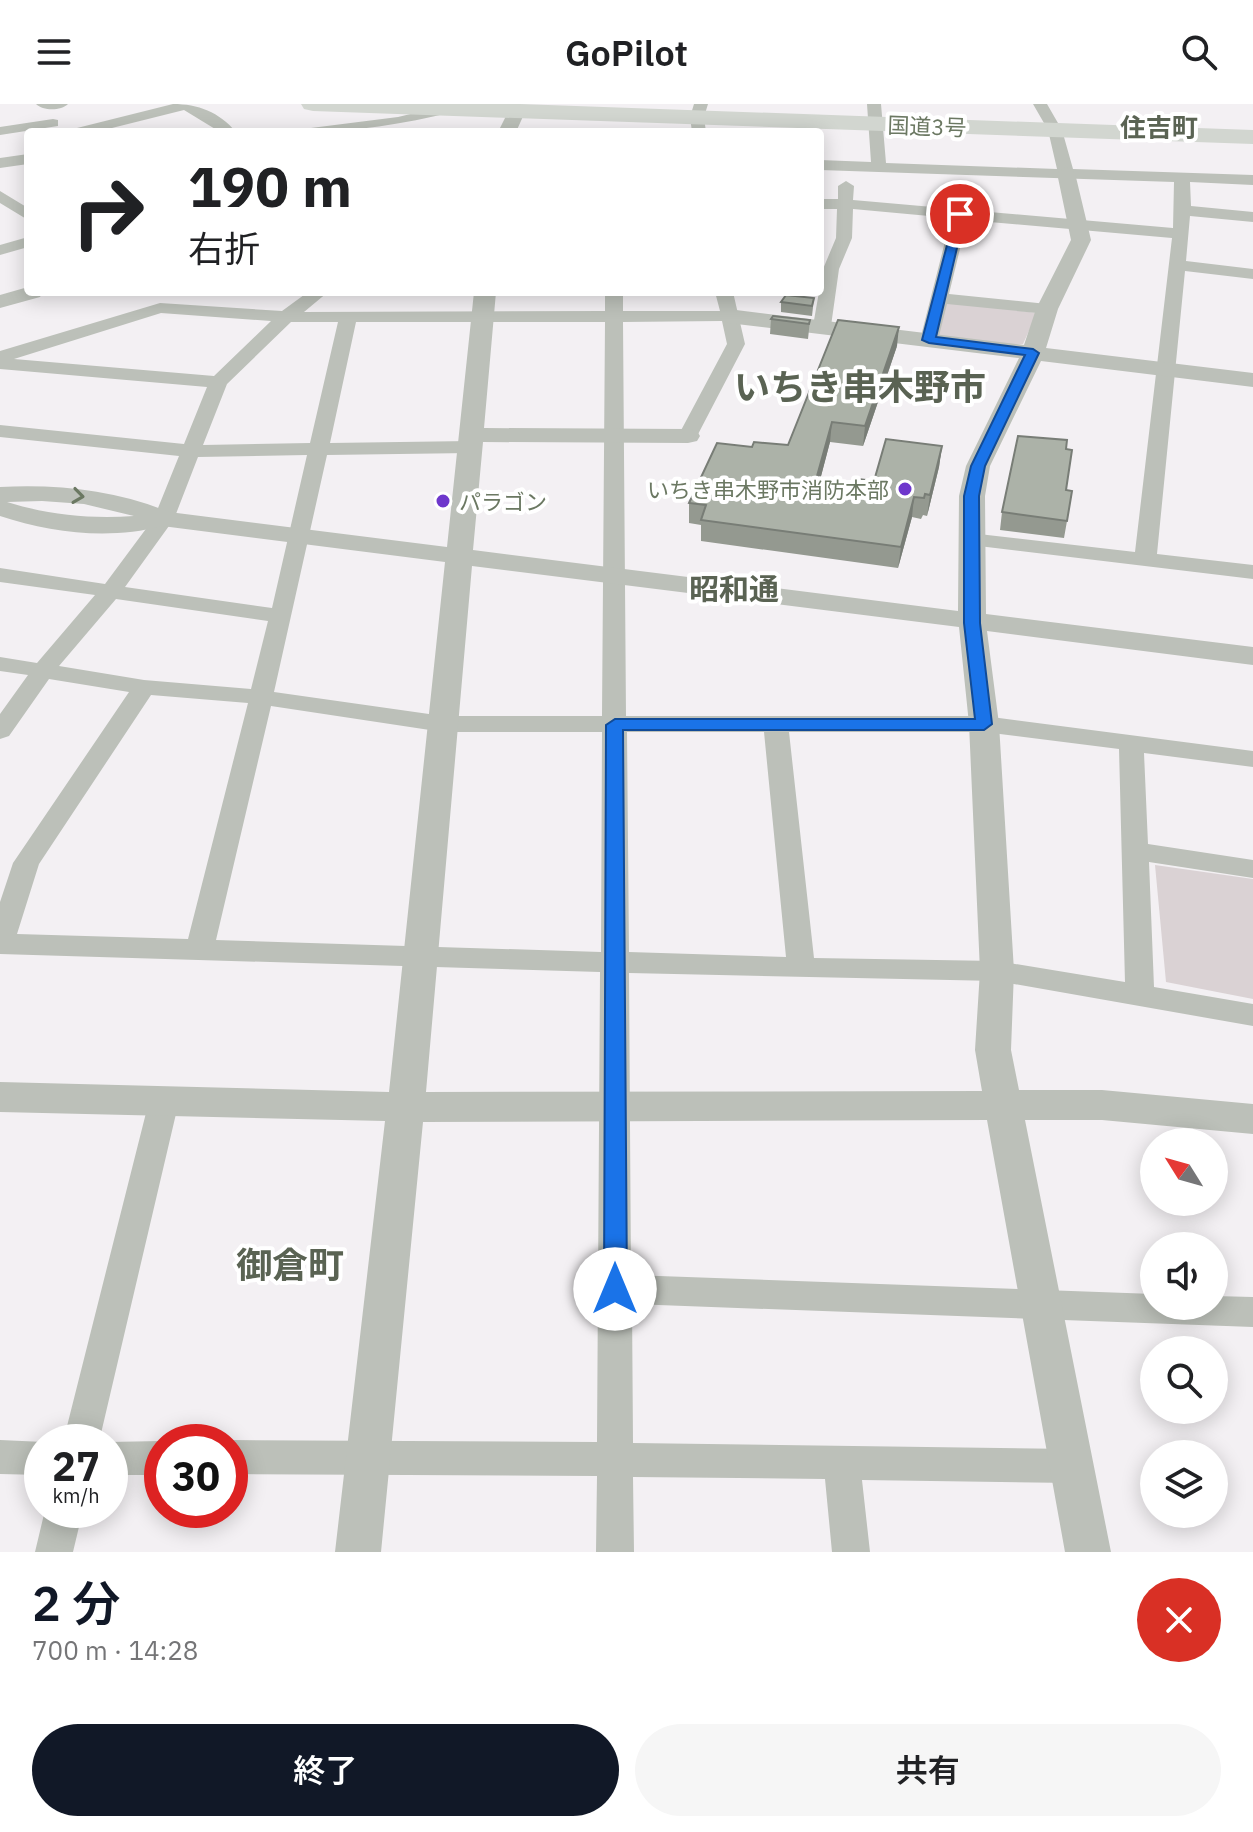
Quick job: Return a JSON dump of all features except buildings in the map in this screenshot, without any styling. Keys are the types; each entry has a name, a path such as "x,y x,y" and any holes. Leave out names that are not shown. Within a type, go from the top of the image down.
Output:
{"highway":[{"name":"国道3号","path":"313,104 448,109 512,122 874,114 1055,130 1253,137"}],"street":[{"path":"1040,104 1055,130 1081,240 1047,309 1033,353 978,466 972,496 970,539 972,623 984,724 997,971 993,1050 1088,1552"},
{"path":"54,105 51,115 58,128"},
{"path":"94,128 183,105 217,121 225,128"},
{"path":"343,128 398,121 448,109"},
{"path":"874,114 879,167"},
{"path":"0,131 24,130"},
{"path":"0,163 24,160"},
{"path":"824,165 1253,180"},
{"path":"822,326 831,269 844,238 846,166"},
{"path":"1145,561 1181,234 1182,176"},
{"path":"824,204 1181,234"},
{"path":"1183,210 1253,217"},
{"path":"929,340 960,214"},
{"path":"824,239 844,238"},
{"path":"0,250 24,243"},
{"path":"1177,265 1253,274"},
{"path":"0,302 24,294"},
{"path":"143,296 160,308"},
{"path":"0,731 42,672 109,593 164,519 218,382 286,317 314,296"},
{"path":"614,296 615,1552"},
{"path":"0,431 190,451 317,450 471,441 688,436 736,344 725,296"},
{"path":"939,298 1047,309"},
{"path":"0,360 160,308 286,317 348,317 484,304 615,317 728,316 1253,380"},
{"path":"358,1552 406,1107 484,304"},
{"path":"200,948 281,616 348,317"},
{"path":"0,360 218,382"},
{"path":"0,495 61,494 141,508 164,519"},
{"path":"0,508 38,518 102,525 164,519 1253,656"},
{"path":"970,539 1253,572"},
{"path":"0,575 281,616"},
{"path":"0,664 144,687 259,697 443,724 984,724 1253,759"},
{"path":"144,687 26,863 0,943 801,968 997,971 1253,1015"},
{"path":"776,726 801,968"},
{"path":"1131,744 1140,995"},
{"path":"1134,851 1253,869"},
{"path":"0,1097 406,1107 1102,1105 1253,1119"},
{"path":"85,1424 164,1101"},
{"path":"615,1289 1253,1312"},
{"path":"0,1457 24,1458"},
{"path":"248,1457 1072,1466"},
{"path":"842,1463 851,1552"},
{"path":"54,1552 60,1528"}],"shaded area":[{"path":"951,302 1037,313 1023,344 942,337 937,334 944,304"},
{"path":"1155,865 1253,879 1253,999 1166,982"}],"place":[{"name":"いちき串木野市消防本部","path":"905,489"},
{"name":"パラゴン","path":"443,501"}],"district":[{"name":"住吉町","path":"1159,127"},
{"name":"いちき串木野市","path":"860,386"},
{"name":"昭和通","path":"734,588"},
{"name":"御倉町","path":"290,1264"}],"route":[{"path":"615,1289 615,725 984,724 972,623 972,496 978,466 1033,353 929,340 960,214"}]}
